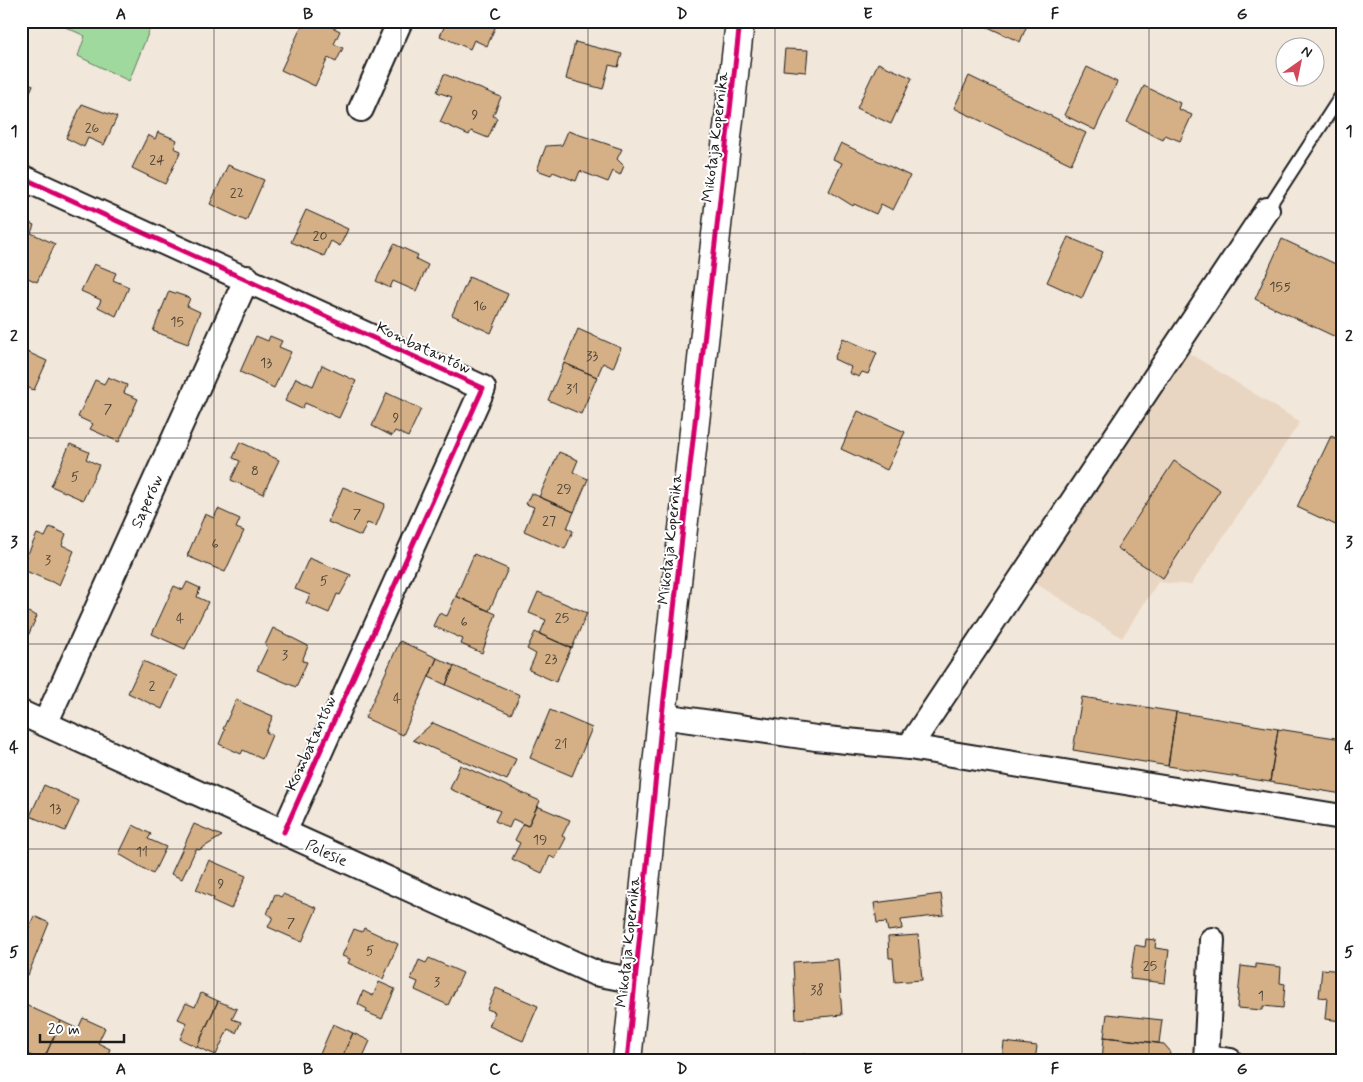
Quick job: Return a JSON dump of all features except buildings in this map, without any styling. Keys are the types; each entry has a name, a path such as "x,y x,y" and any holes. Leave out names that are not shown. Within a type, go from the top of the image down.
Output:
{"street":[{"path":"361,109 400,21"},
{"name":"Mikołaja Kopernika","path":"627,1061 662,716 740,21"},
{"name":"Kombatantów","path":"21,176 247,278 482,388 284,832"},
{"path":"909,747 1267,210"},
{"name":"Saperów","path":"45,724 247,278"},
{"name":"Polesie","path":"21,713 595,973 636,980"},
{"path":"662,716 806,737 909,747 1342,817"},
{"path":"1212,940 1206,1059 1230,1061"}],"lane":[{"path":"1267,210 1342,94"}],"shaded area":[{"path":"1184,350 1300,422 1191,585 1158,582 1122,638 1032,581"}],"green space":[{"path":"52,21 153,21 129,81 78,56 85,36"}],"cycle path":[{"path":"627,1061 662,716 740,21"},
{"path":"21,177 483,388 284,832"}]}
